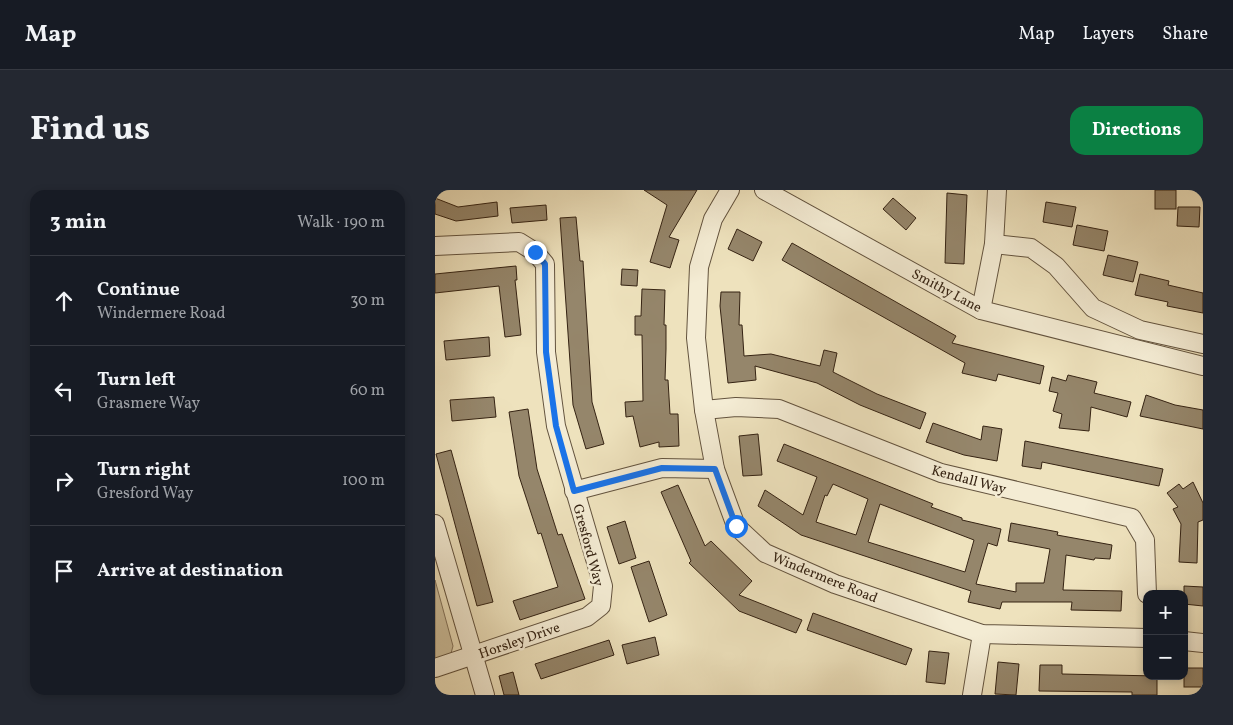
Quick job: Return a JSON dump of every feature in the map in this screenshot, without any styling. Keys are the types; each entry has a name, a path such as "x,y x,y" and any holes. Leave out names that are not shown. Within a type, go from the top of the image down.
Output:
{"street":[{"name":"Windermere Road","path":"730,190 713,219 699,267 696,338 704,410 715,469 736,526 765,553 835,584 982,634 1143,638"},
{"name":"Smithy Lane","path":"764,190 981,310 1203,366"},
{"path":"981,310 994,244 997,190"},
{"name":"Gresford Way","path":"436,244 519,242 535,252 545,264 546,352 556,426 603,586 601,606"},
{"path":"994,244 1031,248 1056,266 1093,308 1140,330 1203,344"},
{"name":"Kendall Way","path":"704,410 737,407 779,409 941,474 1132,518 1145,540 1147,590"},
{"path":"574,491 662,468 715,469"},
{"path":"435,524 485,695"},
{"name":"Horsley Drive","path":"435,668 587,617 601,606"},
{"path":"973,695 982,634"},
{"path":"1188,641 1203,643"}],"shaded area":[{"path":"435,580 453,646 450,657 435,663"}],"building":[{"path":"644,190 697,190 669,237 679,240 670,268 650,262 667,205"},
{"path":"1155,190 1176,190 1176,209 1155,209"},
{"path":"947,193 967,195 964,264 945,263"},
{"path":"435,198 458,207 497,202 498,216 456,221 435,214"},
{"path":"893,198 916,218 906,230 883,209"},
{"path":"1046,202 1076,207 1072,227 1043,222"},
{"path":"546,205 547,220 512,223 510,208"},
{"path":"1178,207 1200,207 1199,227 1177,226"},
{"path":"576,217 580,261 583,261 592,402 604,444 586,449 573,405 560,218"},
{"path":"1077,225 1108,231 1104,251 1073,245"},
{"path":"737,229 762,242 753,261 728,249"},
{"path":"792,243 956,336 952,343 1044,366 1040,384 998,374 996,381 962,373 965,363 782,260"},
{"path":"1108,255 1138,262 1133,282 1103,275"},
{"path":"516,266 517,280 515,280 521,335 505,337 499,286 435,293 435,274"},
{"path":"622,269 638,270 637,286 621,285"},
{"path":"1140,274 1169,281 1168,285 1203,293 1203,313 1167,306 1168,302 1135,295"},
{"path":"642,289 665,290 665,380 668,380 670,414 678,414 679,446 659,447 659,442 640,447 633,416 626,417 625,402 643,401 642,335 635,335 635,316 641,316"},
{"path":"721,292 740,292 739,325 742,325 744,356 771,354 820,366 824,350 837,353 833,372 877,394 926,413 920,429 860,405 817,383 755,366 756,380 728,383 720,306"},
{"path":"489,337 490,356 446,360 444,341"},
{"path":"1068,375 1097,382 1094,393 1131,402 1127,417 1091,407 1089,431 1059,428 1062,414 1053,411 1058,393 1049,391 1052,377 1066,381"},
{"path":"1146,395 1175,405 1203,410 1203,429 1140,416"},
{"path":"494,397 496,417 452,421 450,400"},
{"path":"528,409 537,469 558,535 562,534 585,599 520,620 513,601 558,587 541,533 538,534 519,476 509,412"},
{"path":"933,423 981,440 983,426 1002,429 997,461 964,455 926,442"},
{"path":"758,434 762,475 743,476 739,436"},
{"path":"1025,441 1163,469 1159,486 1042,462 1041,469 1022,466"},
{"path":"784,444 933,504 931,507 962,518 962,520 1001,529 997,546 988,543 976,584 1016,592 1016,583 1044,583 1050,549 1008,541 1011,523 1058,532 1057,535 1112,545 1110,559 1095,558 1094,560 1066,555 1063,590 1122,591 1121,611 1071,610 1072,602 1002,602 1000,609 968,602 971,591 801,535 758,506 765,490 803,515 817,477 777,461","holes":["833,484 868,499 856,535 816,522 825,495 827,496","880,504 974,540 965,572 868,542"]},
{"path":"451,450 493,602 477,606 436,454"},
{"path":"1193,482 1203,503 1203,520 1198,522 1197,563 1179,562 1181,524 1173,509 1178,507 1167,493 1179,484 1183,489"},
{"path":"678,485 705,546 711,541 752,581 739,595 802,620 796,633 739,611 689,563 691,561 661,492"},
{"path":"625,521 636,558 619,564 607,527"},
{"path":"649,561 667,615 649,622 631,567"},
{"path":"1184,586 1203,587 1203,606 1188,604 1188,590 1184,590"},
{"path":"813,613 912,649 906,665 807,630"},
{"path":"655,637 659,655 627,664 622,645"},
{"path":"609,640 614,655 541,679 535,664"},
{"path":"929,651 949,653 945,684 926,682"},
{"path":"998,662 1019,664 1016,695 995,694"},
{"path":"1040,665 1062,665 1062,674 1143,676 1143,680 1157,680 1157,695 1132,695 1132,692 1039,691"},
{"path":"1188,668 1203,668 1203,687 1184,687 1184,680 1188,680"},
{"path":"513,672 519,695 504,695 499,676"}],"route":[{"path":"535,252 545,264 546,352 556,426 574,491 662,468 715,469 736,526"}]}
